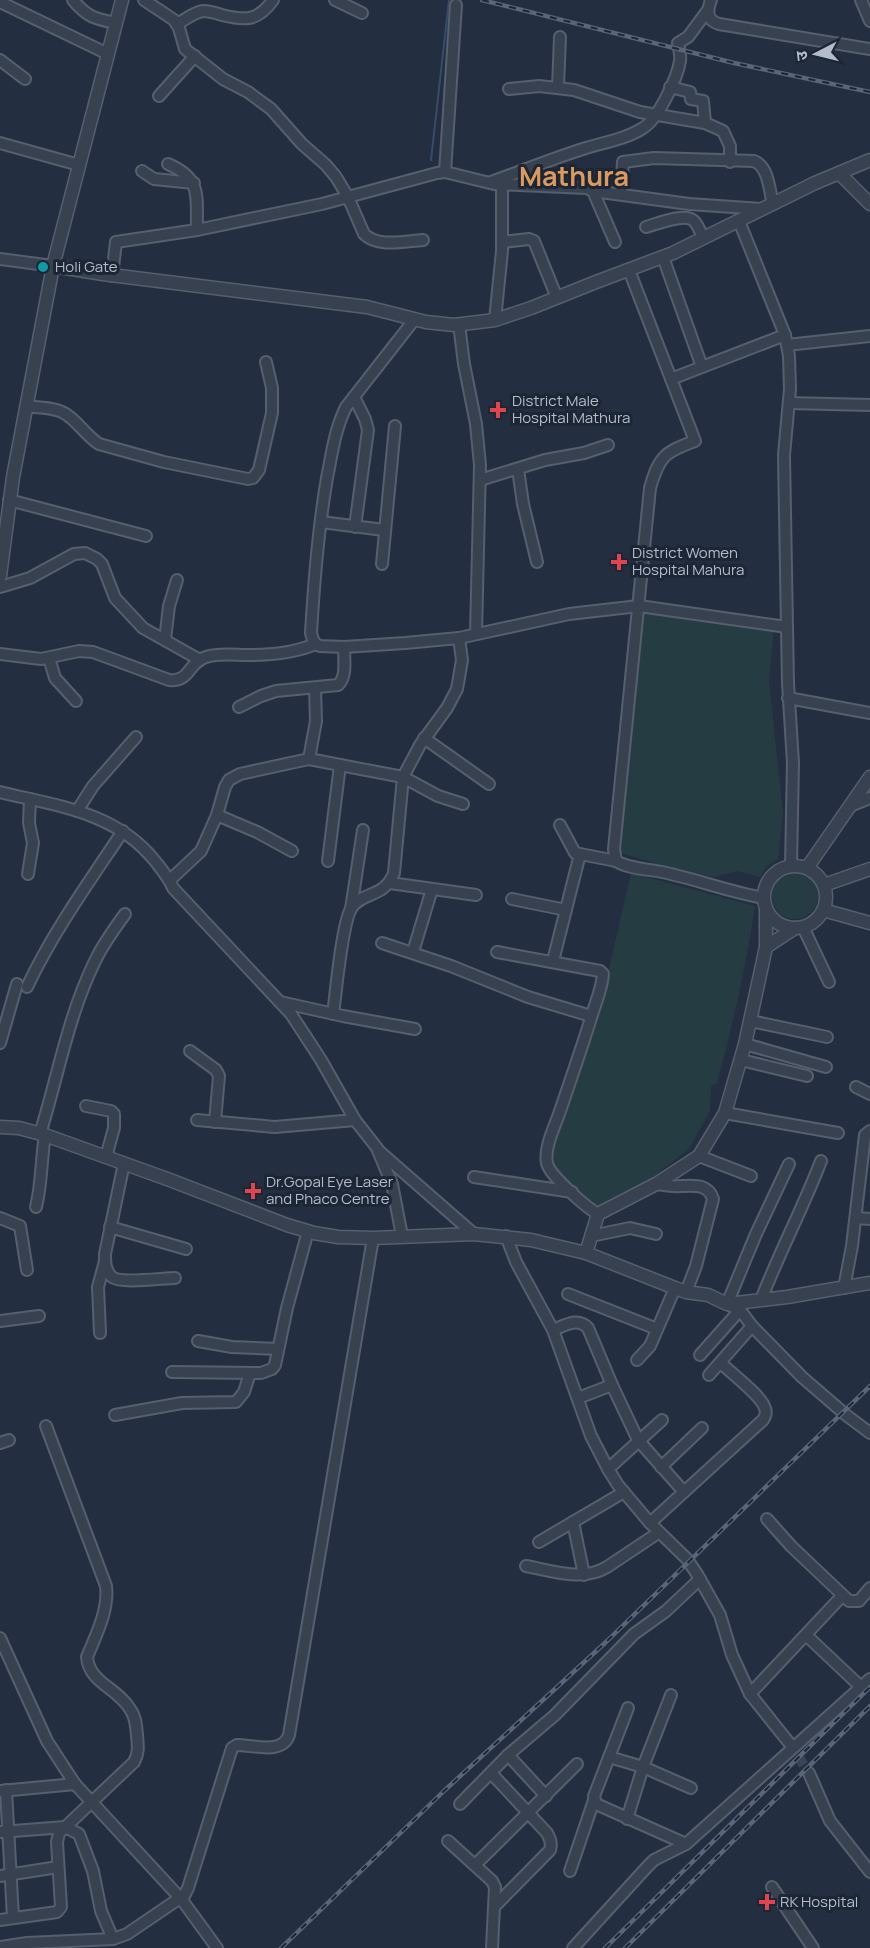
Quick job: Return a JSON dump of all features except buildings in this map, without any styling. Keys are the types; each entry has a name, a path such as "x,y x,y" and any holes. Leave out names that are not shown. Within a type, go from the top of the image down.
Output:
{"street":[{"path":"73,0 92,18 116,23"},
{"path":"0,576 9,500 53,266 122,0"},
{"path":"144,0 174,20 185,49 223,79 248,92 271,109 302,144 326,165 348,197 364,234 384,242 423,240"},
{"path":"177,24 206,11 235,18 252,18 259,15 273,0"},
{"path":"335,0 362,13"},
{"path":"862,0 870,21"},
{"path":"0,2 108,54"},
{"path":"445,172 456,5"},
{"path":"709,5 709,17 718,24 870,49"},
{"path":"488,183 585,148 627,136 644,128 656,115 681,60 678,43 688,37 709,5"},
{"path":"558,87 560,37"},
{"path":"159,96 195,56"},
{"path":"0,60 25,79"},
{"path":"508,89 558,87 640,112 705,123 723,131 730,146 730,162"},
{"path":"670,87 690,92 691,99 703,101 705,123"},
{"path":"0,143 79,165"},
{"path":"621,194 623,162 654,158 754,162 762,165 765,171 768,207"},
{"path":"0,259 112,276 368,307 414,320 459,324 495,320 663,257 870,160"},
{"path":"168,164 186,173 194,183 197,230"},
{"path":"142,171 154,179 194,183"},
{"path":"112,276 116,242 197,230 322,204 445,172 502,185 587,188 593,191 689,204 768,207"},
{"path":"839,173 870,204"},
{"path":"495,320 502,242 502,185"},
{"path":"593,191 615,242"},
{"path":"646,227 676,218 689,217 704,238"},
{"path":"739,221 786,340 790,368 784,466 788,698 793,763 791,866"},
{"path":"502,242 529,239 534,241 557,298"},
{"path":"663,257 702,367"},
{"path":"616,861 614,849 650,488 659,461 667,454 695,441 629,270"},
{"path":"316,644 311,633 315,564 333,445 339,422 354,397 414,320"},
{"path":"459,324 476,424 480,465 476,634"},
{"path":"671,379 786,340 870,336"},
{"path":"26,406 64,413 99,444 164,462 248,479 253,478 259,470 272,413 272,388 266,362"},
{"path":"354,397 368,430 355,527"},
{"path":"789,403 870,405"},
{"path":"382,564 395,426"},
{"path":"480,480 545,460 584,453 608,445"},
{"path":"518,469 523,504 537,562"},
{"path":"9,500 146,536"},
{"path":"321,522 384,530"},
{"path":"0,587 30,578 74,554 85,554 102,564 112,592 128,613 148,632 200,660"},
{"path":"165,640 169,606 177,580"},
{"path":"0,654 33,659 79,651 93,652 169,680 175,680 185,677 200,660 209,656 274,655 289,653 316,644 344,647 459,638 569,614 639,606 786,627"},
{"path":"351,909 356,903 381,891 390,883 394,873 403,777 424,738 447,708 457,689 462,660 459,638"},
{"path":"239,707 276,691 334,686 342,683 344,647"},
{"path":"49,658 55,678 76,701"},
{"path":"309,759 316,721 315,688"},
{"path":"788,698 870,713"},
{"path":"77,811 93,786 136,737"},
{"path":"424,738 489,784"},
{"path":"170,880 201,851 218,815 225,787 234,776 309,759 403,777 438,796 463,804"},
{"path":"328,861 340,765"},
{"path":"807,867 870,777"},
{"path":"0,792 77,811 109,822 147,851 170,880 173,888 291,1014 321,1060 355,1120 376,1148 474,1234"},
{"path":"850,806 870,798"},
{"path":"28,874 33,843 28,823 30,799"},
{"path":"218,815 292,851"},
{"path":"560,825 575,853 664,873 765,902"},
{"path":"333,1014 343,937 351,909 363,830"},
{"path":"0,1042 22,986 39,962 64,918 123,831"},
{"path":"553,961 579,854"},
{"path":"586,1253 598,1214 656,1184 699,1156 725,1113 746,1044 766,947 765,887 777,871 791,866 807,867 816,873 824,885 826,900 824,910 812,923 766,947"},
{"path":"824,885 870,868"},
{"path":"390,883 476,895"},
{"path":"413,952 432,889"},
{"path":"512,899 566,910"},
{"path":"765,902 770,916 777,922 786,927 799,928"},
{"path":"824,910 870,923"},
{"path":"36,1206 39,1193 42,1135 69,1027 85,983 104,944 125,914"},
{"path":"799,928 829,982"},
{"path":"382,943 413,952 528,997 591,1016"},
{"path":"497,952 553,961 600,971 603,974 548,1151 547,1164 553,1176 573,1192 587,1208 598,1214"},
{"path":"279,1002 416,1029"},
{"path":"751,1021 827,1037"},
{"path":"746,1044 826,1067"},
{"path":"190,1051 216,1070 219,1076 215,1122"},
{"path":"741,1060 807,1076"},
{"path":"856,1087 870,1094"},
{"path":"86,1106 111,1111 114,1114 114,1128 106,1157"},
{"path":"725,1113 838,1133"},
{"path":"197,1120 275,1127 355,1120"},
{"path":"0,1126 20,1128 124,1163 308,1232 338,1237 373,1238 474,1234 506,1236 560,1245 680,1290 708,1295 740,1310 752,1326 802,1377 846,1416 870,1433"},
{"path":"844,1288 865,1180 867,1144 865,1135 870,1131"},
{"path":"376,1148 392,1184 402,1236"},
{"path":"699,1156 751,1176"},
{"path":"761,1300 805,1204 821,1161"},
{"path":"100,1333 98,1287 124,1163"},
{"path":"727,1304 756,1234 789,1164"},
{"path":"474,1177 573,1192"},
{"path":"637,1360 650,1346 657,1329 696,1266 713,1199 710,1192 696,1185 656,1184"},
{"path":"0,1218 20,1226 27,1270"},
{"path":"856,1218 870,1219"},
{"path":"110,1227 186,1249"},
{"path":"591,1236 630,1228 656,1234"},
{"path":"172,1372 261,1373 272,1369 308,1232"},
{"path":"506,1236 516,1262 553,1330 591,1436 608,1469 658,1533 687,1559 720,1615 732,1655 750,1694 790,1744"},
{"path":"0,1947 27,1943 116,1941 181,1899 188,1888 232,1748 237,1744 274,1748 286,1741 289,1735 373,1238"},
{"path":"105,1261 108,1273 116,1279 175,1278"},
{"path":"727,1304 870,1283"},
{"path":"568,1294 657,1329"},
{"path":"700,1355 740,1310"},
{"path":"0,1321 39,1316"},
{"path":"553,1330 576,1321 584,1324 592,1334 612,1385 638,1440 684,1492"},
{"path":"709,1375 752,1326"},
{"path":"198,1341 232,1347 278,1349"},
{"path":"650,1523 765,1417 766,1411 761,1401 721,1363"},
{"path":"115,1415 182,1402 236,1402 244,1392 250,1373"},
{"path":"578,1398 612,1385"},
{"path":"608,1469 662,1420"},
{"path":"0,1920 57,1912 61,1907 57,1842 59,1833 122,1774 137,1756 138,1748 132,1710 96,1678 88,1665 87,1657 108,1596 46,1426"},
{"path":"661,1467 702,1428"},
{"path":"538,1542 624,1492"},
{"path":"767,1519 791,1546 849,1601 855,1602 862,1598 870,1588"},
{"path":"573,1522 584,1575"},
{"path":"526,1566 584,1575 598,1572 658,1533"},
{"path":"460,1804 508,1755 555,1714 634,1634 666,1611 700,1579"},
{"path":"750,1694 842,1596"},
{"path":"806,1635 861,1687"},
{"path":"0,1638 47,1741 75,1784 181,1899 217,1948"},
{"path":"573,1948 654,1860 686,1844 870,1679"},
{"path":"627,1819 643,1767 671,1695"},
{"path":"570,1871 596,1791 628,1708"},
{"path":"508,1755 546,1796"},
{"path":"609,1756 643,1767 691,1788"},
{"path":"475,1865 577,1764"},
{"path":"491,1773 551,1839 550,1850 495,1906"},
{"path":"809,1773 831,1821 870,1872"},
{"path":"13,1918 5,1875 3,1791 75,1784"},
{"path":"594,1800 601,1808 686,1844"},
{"path":"4,1831 65,1827 75,1831 82,1840 93,1871 101,1911 116,1941"},
{"path":"448,1841 492,1881 495,1887 492,1948"},
{"path":"5,1875 58,1867"},
{"path":"772,1887 813,1948"}],"green space":[{"path":"641,613 774,627 769,680 783,814 778,859 767,866 760,877 737,871 714,877 690,873 617,852"},
{"path":"631,873 755,906 728,1039 717,1083 711,1086 710,1111 689,1149 649,1180 599,1207 589,1204 556,1171 551,1156 579,1066 591,1039"},
{"path":"795,873 811,880 818,896 811,912 795,919 779,912 772,896 779,880"}],"waterway":[{"path":"431,160 449,0"}],"tunnel":[{"path":"790,1744 809,1773"}],"railway":[{"path":"482,0 734,63 870,92"},
{"path":"281,1948 445,1790 606,1642 870,1386"},
{"path":"605,1948 870,1687"},
{"path":"625,1948 870,1706"}],"place":[{"name":"Holi Gate","path":"43,267"},
{"name":"District Male Hospital Mathura","path":"498,410"},
{"name":"District Women Hospital Mahura","path":"619,562"},
{"name":"Dr.Gopal Eye Laser and Phaco Centre","path":"253,1191"},
{"name":"RK Hospital","path":"767,1902"}],"district":[{"name":"Mathura","path":"574,177"}]}
